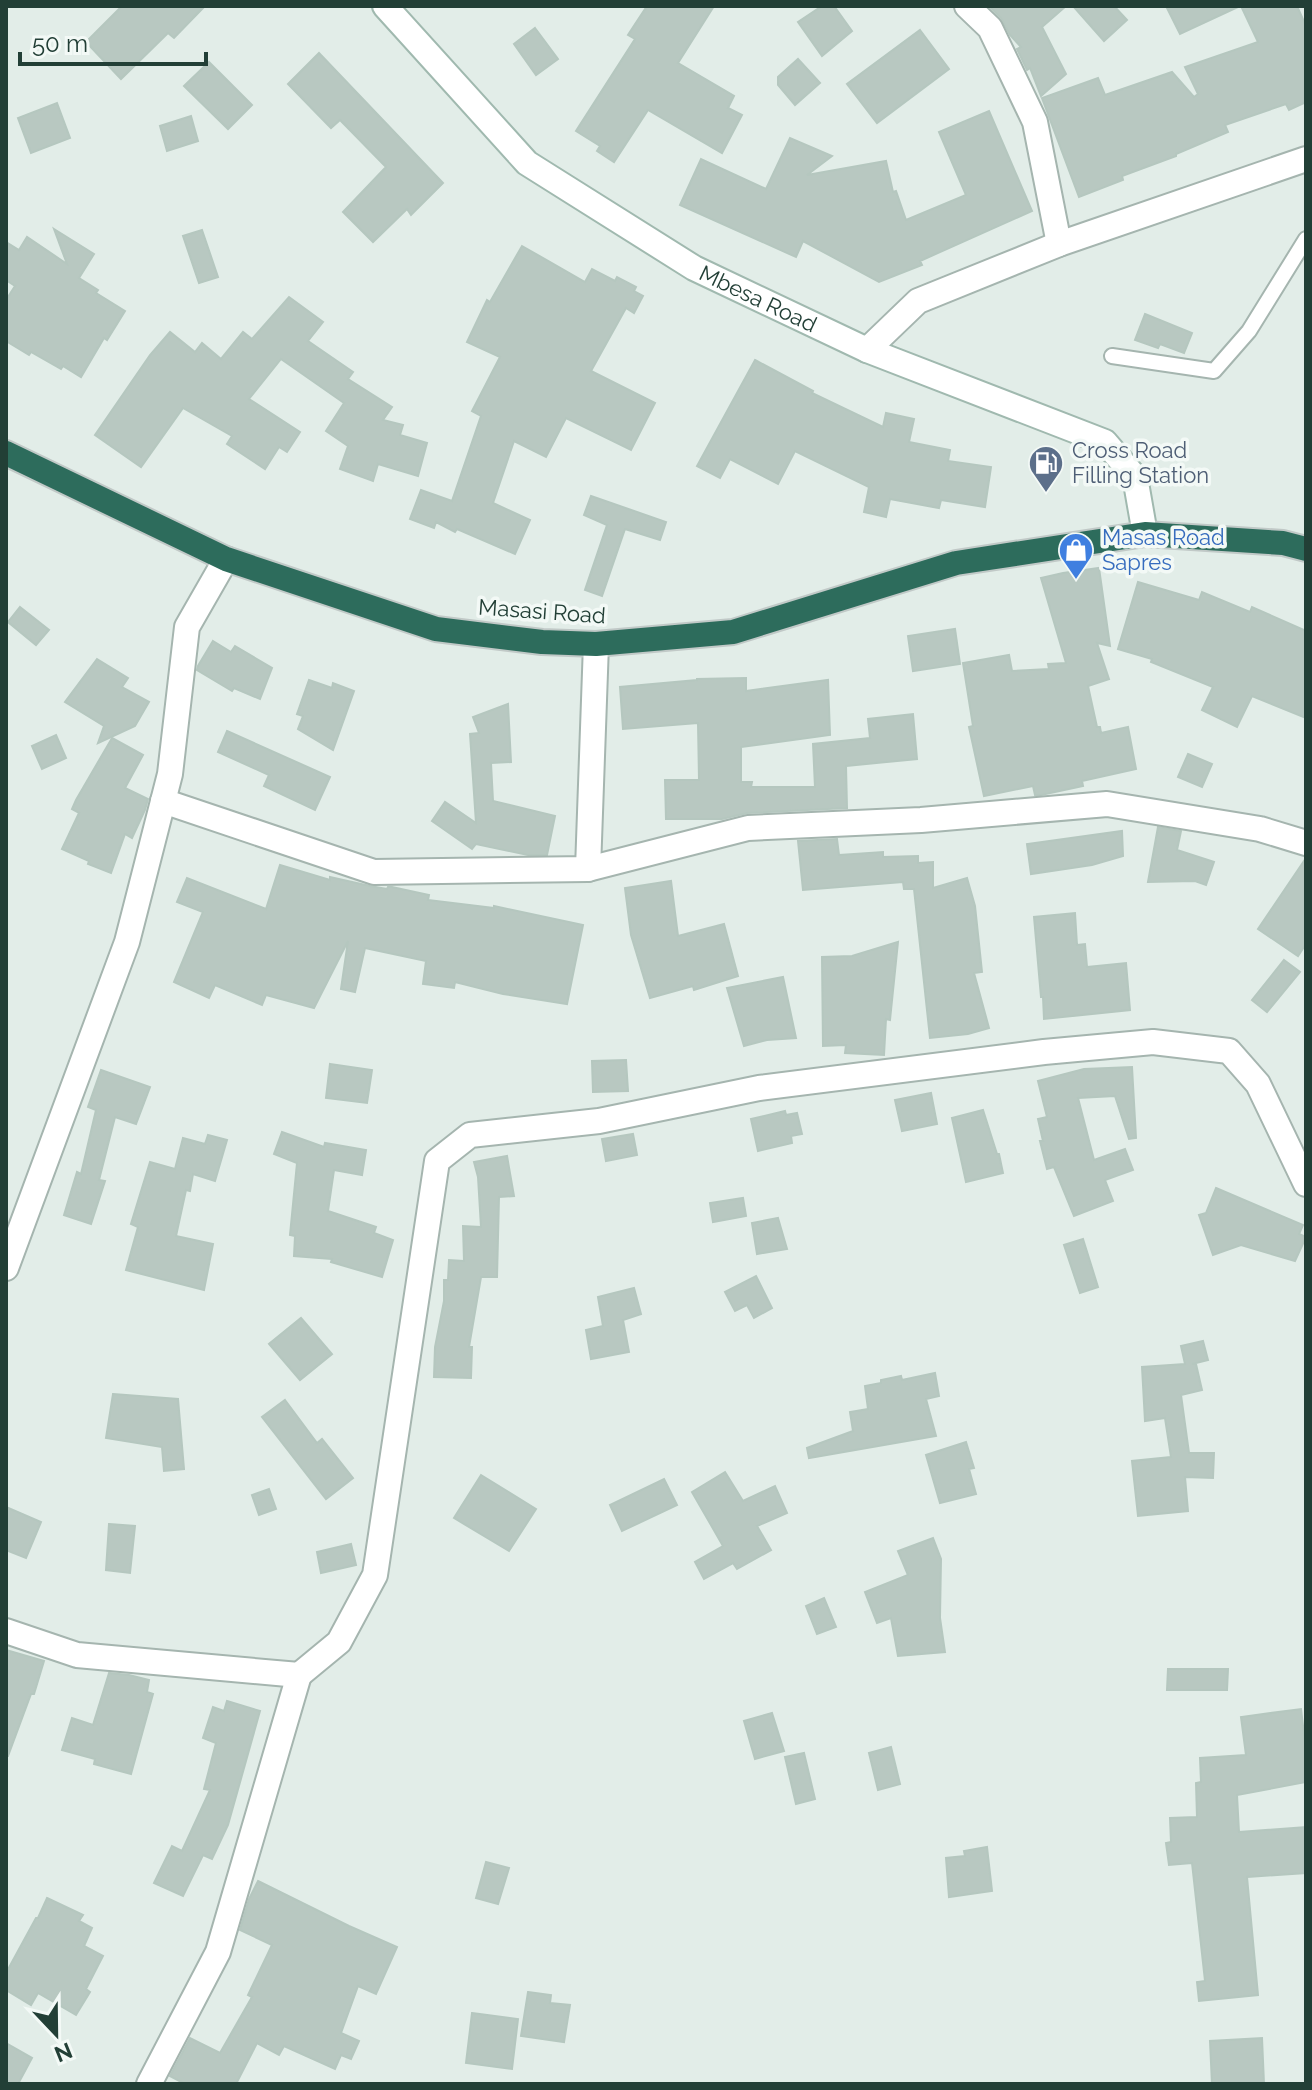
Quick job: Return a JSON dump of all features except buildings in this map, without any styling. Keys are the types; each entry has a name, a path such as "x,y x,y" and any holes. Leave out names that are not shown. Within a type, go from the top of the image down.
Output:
{"highway":[{"name":"Masasi Road","path":"6,453 226,559 436,629 542,642 596,644 733,632 956,563 1145,534 1283,543 1306,549"}],"street":[{"name":"Mbesa Road","path":"385,6 527,163 694,268 867,350 1105,442 1135,477 1145,534"},
{"path":"967,6 990,28 1035,122 1059,244"},
{"path":"867,350 918,301 1059,244 1306,159"},
{"path":"6,1268 127,942 170,774 187,627 226,559"},
{"path":"588,869 596,644"},
{"path":"163,801 374,872 588,869 748,828 921,820 1107,804 1260,829 1306,843"},
{"path":"149,2084 218,1952 299,1675 339,1642 375,1575 437,1161 470,1135 599,1121 759,1088 1044,1052 1153,1042 1229,1051 1258,1084 1306,1184"},
{"path":"6,1631 77,1655 299,1675"}],"lane":[{"path":"1112,356 1214,371 1249,331 1306,239"}],"place":[{"name":"Cross Road Filling Station","path":"1046,494"},
{"name":"Masas Road Sapres","path":"1076,581"}]}
